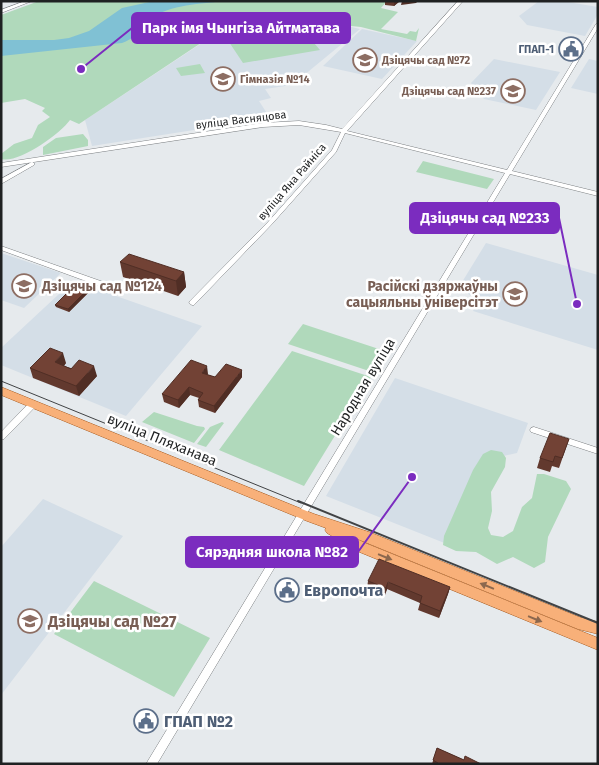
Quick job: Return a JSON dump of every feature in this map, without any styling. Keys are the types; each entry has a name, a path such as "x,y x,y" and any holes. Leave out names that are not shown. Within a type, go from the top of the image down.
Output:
{"main road":[{"name":"вуліца Пляханава","path":"1,391 306,516 366,536 578,623 598,628"},
{"name":"вуліца Пляханава","path":"306,516 361,547 598,644"}],"street":[{"path":"1,12 30,1"},
{"name":"вуліца Яна Райніса","path":"192,303 264,230 334,150 344,131 461,1"},
{"name":"Народная вуліца","path":"151,764 306,516 598,24"},
{"name":"вуліца Васняцова","path":"1,165 263,125 309,124 598,194"},
{"path":"1,182 10,175 40,160"},
{"path":"9,165 15,167 10,175"},
{"path":"1,248 107,286"},
{"path":"1,437 33,404"},
{"path":"534,430 598,451"}],"shaded area":[{"path":"539,1 562,1 598,7 598,14 585,36 527,25 519,16"},
{"name":"Гімназія №14","path":"313,22 360,29 292,85 265,89 271,98 259,101 270,118 92,146 85,120 208,39"},
{"name":"Дзіцячы сад №72","path":"362,29 417,41 382,79 323,66"},
{"name":"Дзіцячы сад №237","path":"494,59 560,72 536,110 484,99 471,83"},
{"path":"589,59 598,61 598,94 571,88"},
{"name":"Расійскі дзяржаўны сацыяльны ўніверсітэт","path":"486,243 598,275 598,350 473,311 478,301 459,287"},
{"name":"Дзіцячы сад №124","path":"1,253 61,273 24,308 1,300"},
{"path":"73,281 202,326 126,416 1,365 1,348"},
{"path":"395,378 528,423 517,453 494,458 457,548 326,496"},
{"name":"Дзіцячы сад №27","path":"43,499 123,536 1,695 1,547"}],"green space":[{"path":"39,1 387,1 381,8 398,12 381,29 407,34 410,31 416,32 419,28 416,41 361,27 313,22 207,39 79,124 70,120 57,133 28,153 18,157 1,159 1,154 14,144 32,138 38,125 50,117 42,111 45,108 25,99 1,103 1,15"},
{"path":"303,30 320,50 243,63 229,42"},
{"path":"200,64 205,73 181,76 176,68"},
{"path":"83,134 88,140 88,146 43,155 43,147 56,138"},
{"path":"423,161 494,179 487,189 416,172"},
{"path":"303,324 388,352 375,373 288,344"},
{"path":"292,351 371,377 304,486 219,450"},
{"path":"154,412 204,427 205,429 194,443 142,422"},
{"path":"222,422 224,423 206,447 197,444 210,427"},
{"path":"491,450 502,452 506,458 505,467 491,492 492,511 488,528 491,535 503,537 513,531 522,507 532,498 537,474 544,474 566,481 571,489 548,537 545,562 534,568 513,557 497,564 476,552 456,551 443,545 444,536 473,470 483,454"},
{"path":"94,581 210,638 174,697 54,634"}],"water":[{"path":"154,1 225,1 167,10 150,19 133,38 122,43 1,56 1,40 54,40 69,38 89,31 122,8"}],"building":[{"path":"129,254 184,272 176,281 120,262"},
{"path":"76,284 89,288 68,309 55,305"},
{"path":"50,348 63,353 55,362 71,369 79,360 94,366 76,386 30,368"},
{"path":"191,360 207,366 202,373 215,377 226,364 242,370 214,406 198,400 203,393 189,387 178,400 162,394"},
{"path":"550,433 569,439 562,458 555,456 553,462 540,458"},
{"path":"379,559 450,587 440,611 420,603 422,596 388,582 386,588 368,581"},
{"path":"437,748 464,760 465,756 481,764 438,764 433,760"}],"tram line":[{"path":"1,381 301,503"},
{"path":"298,501 598,623"}],"place":[{"name":"ГПАП-1","path":"571,49"},
{"name":"Дзіцячы сад №72","path":"365,60"},
{"name":"Парк імя Чынгіза Айтматава","path":"81,69"},
{"name":"Гімназія №14","path":"223,79"},
{"name":"Дзіцячы сад №237","path":"513,91"},
{"name":"Дзіцячы сад №124","path":"24,286"},
{"name":"Расійскі дзяржаўны сацыяльны ўніверсітэт","path":"515,294"},
{"name":"Дзіцячы сад №233","path":"577,304"},
{"name":"Сярэдняя школа №82","path":"412,477"},
{"name":"Европочта","path":"287,590"},
{"name":"Дзіцячы сад №27","path":"30,621"},
{"name":"ГПАП №2","path":"146,721"}]}
